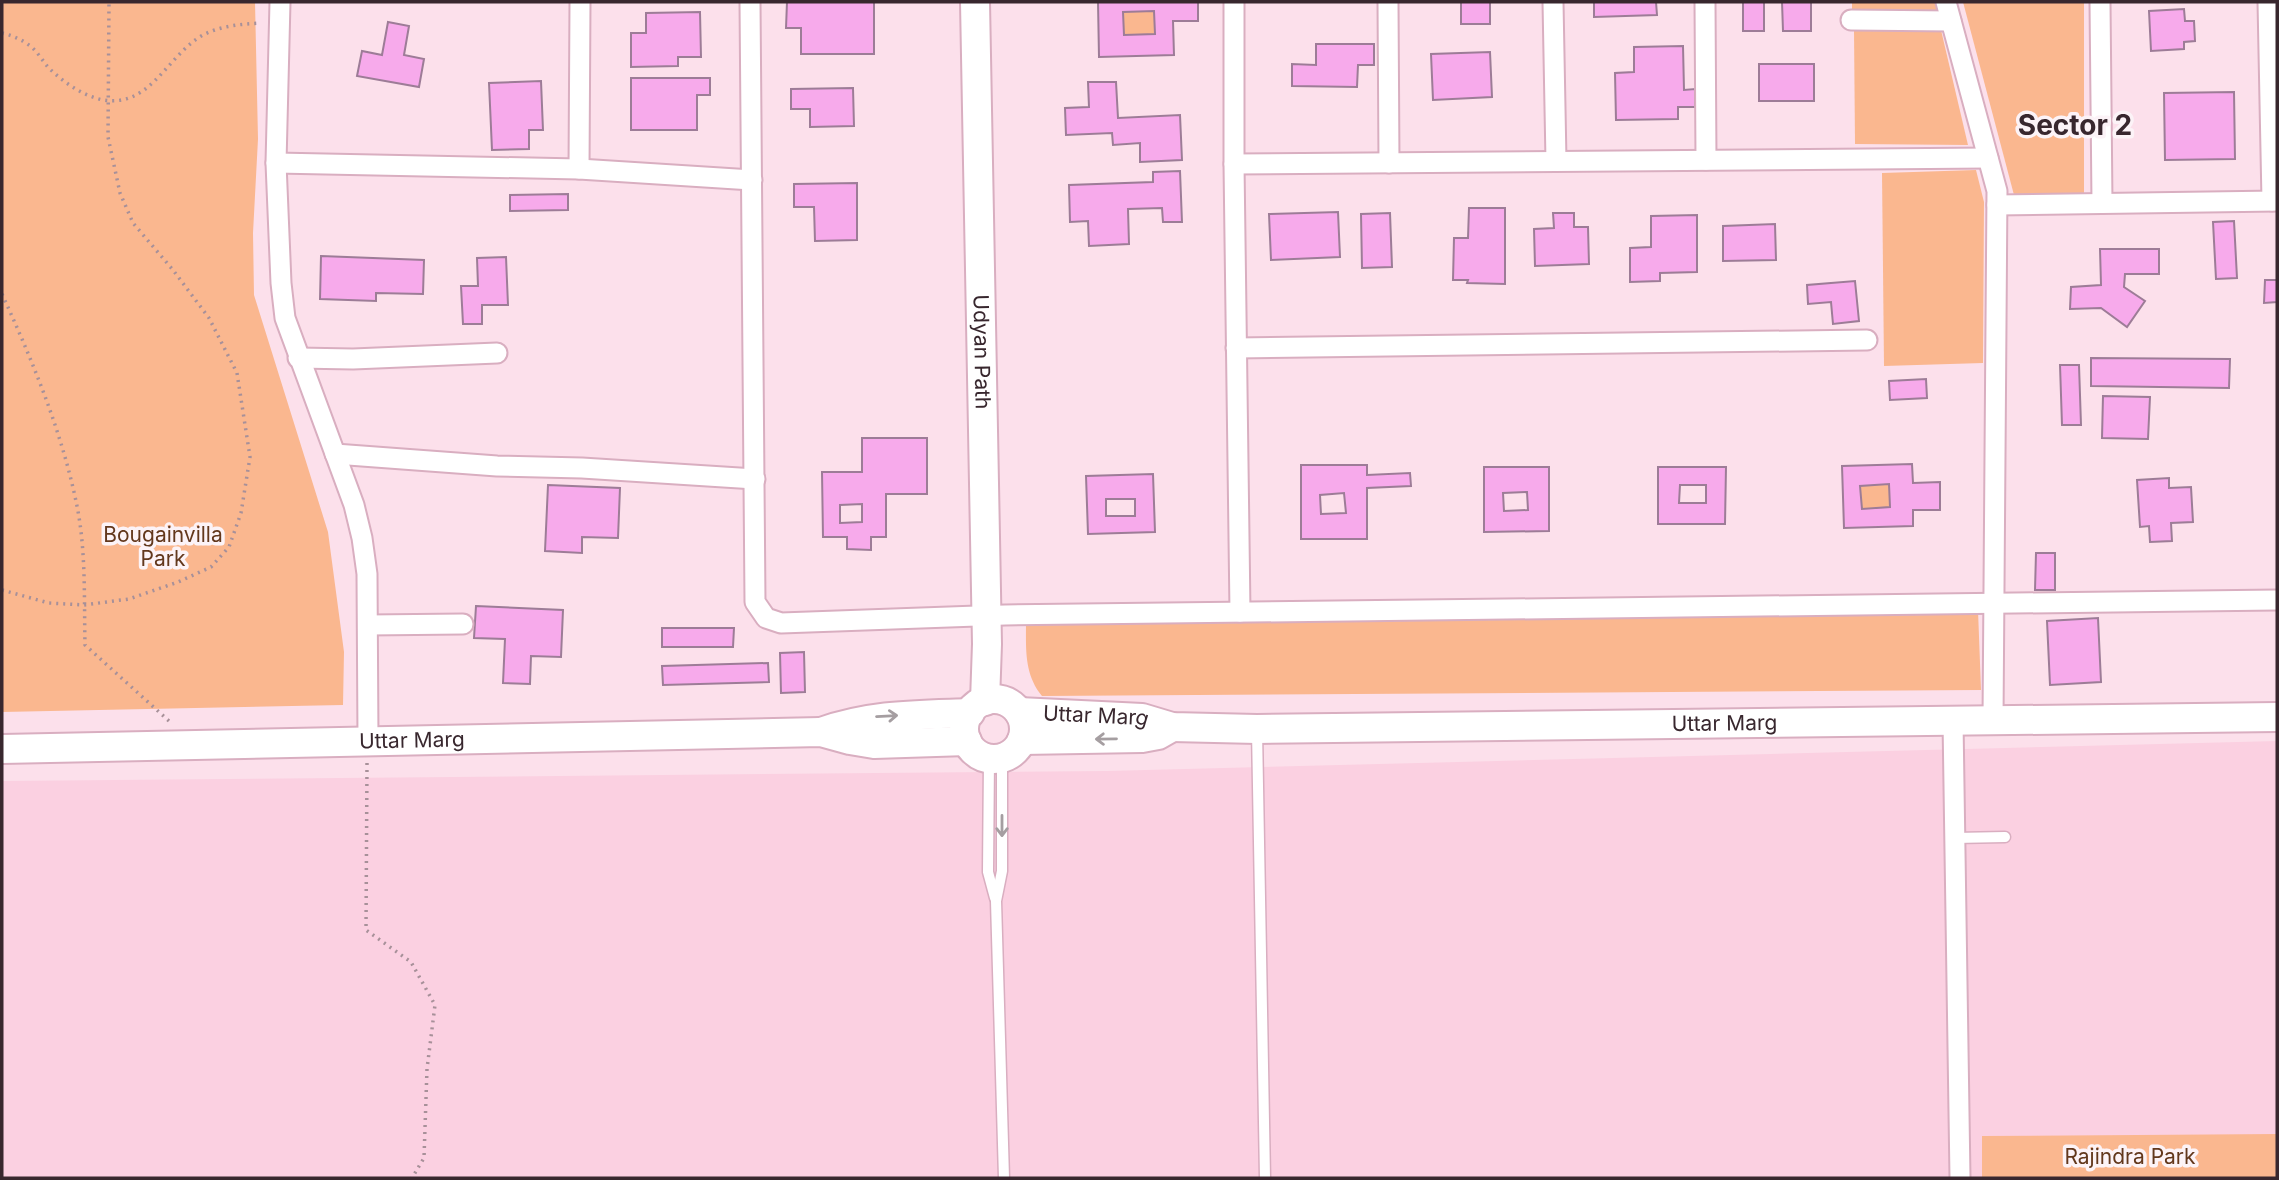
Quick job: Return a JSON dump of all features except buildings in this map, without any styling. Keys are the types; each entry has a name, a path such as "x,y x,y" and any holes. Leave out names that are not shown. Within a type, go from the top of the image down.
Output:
{"main road":[{"name":"Udyan Path","path":"975,2 996,615"},
{"name":"Udyan Path","path":"992,2 996,615 994,707"},
{"name":"Uttar Marg","path":"821,732 876,717 994,707 1142,718 1172,727 1257,729 2277,717"},
{"name":"Uttar Marg","path":"994,707 1024,730 1004,752"},
{"path":"994,707 964,731 972,749 1004,752"},
{"name":"Uttar Marg","path":"1004,752 1142,738 1158,735 1172,727"},
{"name":"Uttar Marg","path":"2,749 821,732 874,744 967,741"}],"street":[{"path":"280,2 276,163 283,306 298,359 354,505 362,538 368,574 368,741"},
{"path":"579,169 580,2"},
{"path":"750,2 755,602 766,618 781,623 996,615 2277,600"},
{"path":"1234,2 1240,612"},
{"path":"1388,2 1388,163"},
{"path":"1553,2 1556,161"},
{"path":"1705,2 1706,160"},
{"path":"1946,2 1997,191 1993,720"},
{"path":"2100,2 2102,203"},
{"path":"1997,205 2274,201 2268,2"},
{"path":"1851,20 1951,21"},
{"path":"1234,164 1988,158"},
{"path":"276,163 579,169 752,180"},
{"path":"1236,348 1867,340"},
{"path":"298,359 497,353"},
{"path":"335,454 497,466 582,468 755,479"},
{"path":"368,625 463,624"},
{"path":"1953,721 1960,1178"}],"lane":[{"path":"1257,729 1265,1178"},
{"path":"1004,752 1002,871 996,901 1004,1178"},
{"path":"1955,838 2005,837"}],"path":[{"path":"2,590 49,603 84,605 129,599 211,567 229,547 242,513 250,457 237,373 209,318 133,223 120,193 108,137 108,2"},
{"path":"2,33 15,36 36,51 50,70 75,89 93,98 107,100 137,96 163,74 181,52 202,36 223,27 280,22"},
{"path":"2,294 25,344 60,441 77,508 85,645 194,745"},
{"path":"368,741 366,930 411,962 435,1005 427,1069 424,1158 412,1178"}],"shaded area":[{"path":"2277,741 2277,1178 2,1178 2,781 1107,771"}],"green space":[{"name":"Bougainvilla Park","path":"2,2 255,2 258,139 253,233 254,295 328,532 344,652 343,705 2,712"},
{"path":"1852,2 1937,2 1940,13 1852,12"},
{"path":"1963,2 2084,2 2084,195 2014,195"},
{"path":"1154,11 1155,34 1124,35 1123,12"},
{"path":"1941,30 1968,145 1855,144 1854,31"},
{"path":"1976,170 1984,202 1983,363 1884,366 1882,173"},
{"path":"1889,484 1890,507 1862,509 1860,486"},
{"path":"1978,610 1981,690 1042,696 1032,679 1026,651 1026,622"},
{"name":"Rajindra Park","path":"2277,1134 2277,1178 1982,1178 1982,1136"}],"district":[{"name":"Sector 2","path":"2075,125"}]}
